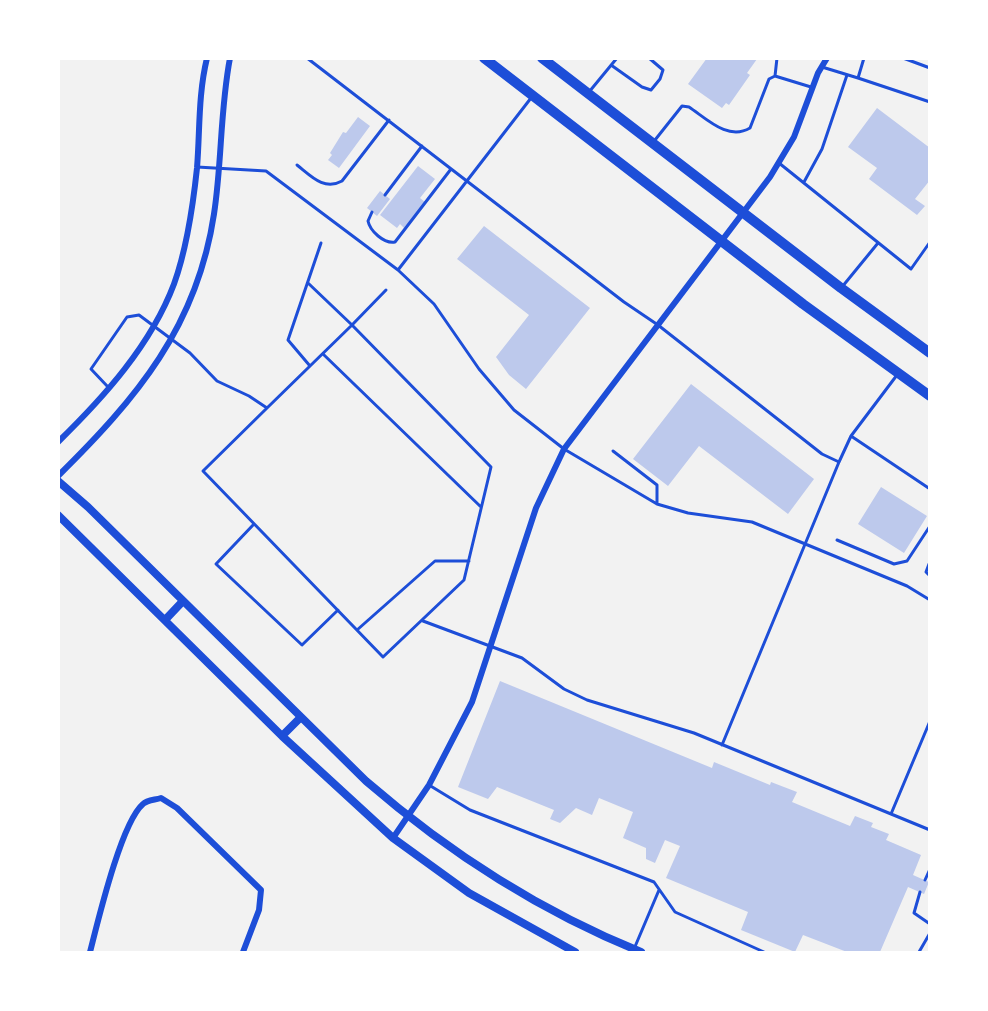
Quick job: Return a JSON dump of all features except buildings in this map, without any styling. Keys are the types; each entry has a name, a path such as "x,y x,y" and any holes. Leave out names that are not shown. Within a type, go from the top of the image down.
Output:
{"main road":[{"path":"484,58 720,241 897,375 930,396"},
{"path":"542,58 841,288 930,353"}],"street":[{"path":"58,441 109,389 166,303 180,264 197,167 199,104 207,58"},
{"path":"58,476 135,395 171,339 197,284 207,248 219,168 224,95 230,58"},
{"path":"393,838 429,785 461,726 492,648 536,508 564,449 779,163 794,137 827,58"},
{"path":"58,481 408,818 522,894 636,952"},
{"path":"58,515 282,736 393,838 469,893 575,952"},
{"path":"165,620 183,601"},
{"path":"282,736 301,717"},
{"path":"90,952 122,844 134,815 144,802 161,798 177,808 261,890 259,910 243,952"}],"lane":[{"path":"307,58 658,325 822,454 839,462"},
{"path":"588,94 617,58"},
{"path":"611,65 642,87 651,90 660,79 663,70 649,58"},
{"path":"775,76 777,58"},
{"path":"858,78 864,58"},
{"path":"903,58 930,68"},
{"path":"822,67 930,102"},
{"path":"804,182 822,149 847,75"},
{"path":"653,143 682,106 689,106 726,132 741,134 750,128 769,79 775,76 813,88"},
{"path":"398,270 532,96"},
{"path":"297,165 321,183 335,185 348,174 389,120"},
{"path":"385,195 423,146"},
{"path":"779,163 910,269 930,242"},
{"path":"197,167 267,171 398,270 434,304 479,369 514,410 564,449 657,504 688,513 752,522 907,586 930,600"},
{"path":"372,212 368,221 370,228 387,242 395,242 451,169"},
{"path":"310,366 288,340 321,243"},
{"path":"841,288 878,243"},
{"path":"308,283 352,325 491,467 464,580 383,657 203,471 323,354 352,325 386,290"},
{"path":"109,389 91,369 127,317 139,315 190,353 217,381 249,396 267,408"},
{"path":"323,354 481,508"},
{"path":"722,745 851,436 897,375"},
{"path":"851,436 930,489"},
{"path":"613,451 657,485 657,504"},
{"path":"254,524 216,564 302,645 338,610"},
{"path":"837,540 894,564 902,564 907,561 930,526"},
{"path":"357,630 435,561 468,561"},
{"path":"929,564 926,572 930,576"},
{"path":"422,621 522,658 564,689 587,700 722,745 930,830"},
{"path":"891,814 930,721"},
{"path":"429,785 470,810 654,882 675,912 764,952"},
{"path":"925,880 930,869"},
{"path":"636,952 659,890"},
{"path":"920,892 914,913 930,924"},
{"path":"919,952 930,933"}]}
